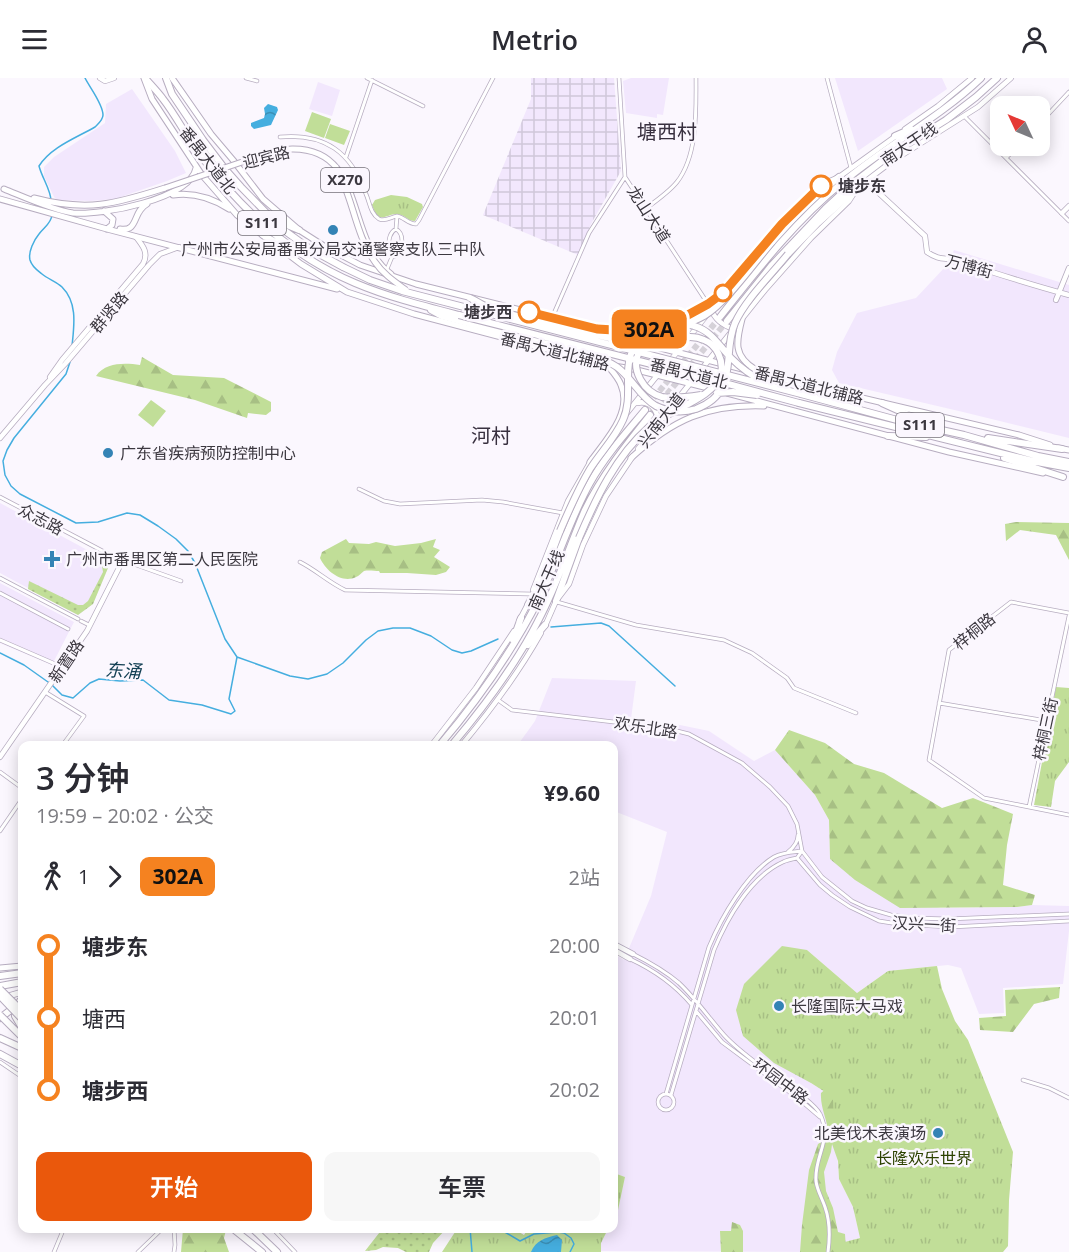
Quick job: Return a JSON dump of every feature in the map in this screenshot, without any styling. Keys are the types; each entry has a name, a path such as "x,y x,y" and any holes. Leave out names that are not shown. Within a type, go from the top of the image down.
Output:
{"highway":[{"name":"番禺大道北","path":"144,78 163,99 201,156 259,220 300,253 352,282 459,315 799,403 1069,468"},
{"name":"番禺大道北","path":"166,78 172,94 202,140 225,169 280,228 327,259 370,280 410,293 901,421 1069,462"},
{"name":"南大干线","path":"720,317 790,232 823,199 864,165 943,110 981,78"},
{"name":"南大干线","path":"727,321 772,265 852,184 945,120 997,78"},
{"path":"171,111 180,105"},
{"path":"895,136 923,124"},
{"path":"891,162 905,146"},
{"path":"776,397 733,392 683,398 661,396 643,384 637,371 637,357 647,342 659,334 695,321 725,298 806,205 839,177"},
{"path":"420,304 442,316 596,357 609,362 622,372 648,400 658,407 678,412 694,409 711,400 723,385 729,368 731,339 736,322 748,303 788,254 858,187"},
{"path":"262,208 280,222 299,230"},
{"path":"263,235 323,267"},
{"path":"581,332 625,332 698,310 722,295 751,266"},
{"path":"470,298 489,308 634,343 660,342 687,337 701,338 715,348 722,364 719,379 713,389 700,398 662,416 649,427 605,484 579,538 556,602"},
{"path":"528,605 543,576 560,531 585,477 622,422 627,408 628,362 639,342 651,332 672,324 698,327 713,337 744,370 776,388"},
{"path":"501,332 513,341"},
{"path":"882,403 943,430"},
{"name":"南大干线","path":"443,741 472,705 509,652 540,596 591,482 615,447 647,412 592,496 539,620 516,659 480,711 455,741"},
{"path":"964,435 1065,450"},
{"path":"888,436 940,438"},
{"path":"967,444 1066,478"},
{"path":"509,652 521,618"},
{"path":"516,659 545,625"},
{"path":"0,976 18,969"},
{"path":"18,983 0,987 18,1007"},
{"path":"0,997 18,1015"},
{"path":"18,1002 0,1016 18,1033"},
{"path":"0,1038 18,1046"},
{"path":"0,1054 18,1064"},
{"path":"238,1233 262,1252"},
{"path":"242,1233 262,1252"},
{"path":"257,1233 277,1252"}],"main road":[{"path":"100,78 105,81 111,79"},
{"name":"番禺大道北辅路","path":"144,78 152,99 196,168 237,215 301,264 347,292 414,315 777,407"},
{"name":"番禺大道北辅路","path":"172,78 211,134 263,199 299,230 324,246 360,265 416,284 597,329"},
{"path":"597,329 644,330 710,306 782,224 823,184 839,177 938,106 972,78"},
{"name":"兴南大道","path":"465,741 498,700 525,660 556,602 569,584 583,545 606,496 657,424 734,329 811,238 849,201 858,187 891,162 964,116 1011,78"},
{"name":"迎宾路","path":"0,199 44,205 61,210 75,206 104,205 165,189 283,150 292,148 313,151 336,167 346,180 369,245 378,260 394,277"},
{"path":"336,167 348,194 362,240 375,263 389,278 410,293"},
{"path":"61,210 72,213 116,210 148,201 177,190 194,177 196,168"},
{"name":"万博街","path":"866,182 925,236 927,252 930,254 940,259 951,259 1069,295"},
{"name":"迎宾路","path":"2,189 107,229 347,292"},
{"path":"116,231 131,227 135,223 140,208 144,205 177,194 201,195 227,207 237,215"},
{"path":"1062,213 1069,206"},
{"path":"104,211 113,219 112,225 107,229"},
{"name":"群贤路","path":"0,438 143,264 146,251 134,236"},
{"name":"群贤路","path":"64,362 79,348 149,265 160,255 179,247"},
{"path":"1056,300 1069,268"},
{"path":"710,306 719,321 734,329"},
{"name":"兴南大道","path":"435,741 476,688 521,618 568,501 590,462 710,306"},
{"path":"742,320 737,339 739,352 746,363 765,375"},
{"name":"番禺大道北铺路","path":"597,329 676,352 882,403"},
{"path":"590,462 610,435 623,407 624,393 621,383 607,365"},
{"path":"634,405 640,402 650,405 658,415 657,424"},
{"path":"882,403 1019,435 1065,450"},
{"path":"632,458 665,430 701,413 739,406 777,407"},
{"name":"番禺大道北铺路","path":"777,407 888,436"},
{"path":"888,436 1066,478"},
{"name":"新置路","path":"0,757 89,625 123,560"},
{"path":"618,947 632,956"},
{"path":"618,951 632,956"},
{"path":"0,968 18,968"},
{"path":"0,997 18,993"}],"street":[{"path":"246,78 257,81"},
{"path":"367,78 423,106"},
{"path":"280,137 296,135 312,138 346,157 366,194 372,212 380,219 397,216 411,224 416,224 493,78"},
{"name":"龙山大道","path":"619,78 625,177 710,306"},
{"path":"645,209 675,184 685,166 694,136 696,78"},
{"path":"828,78 851,168"},
{"path":"346,157 372,80"},
{"path":"1050,113 1069,93"},
{"path":"964,116 1069,220"},
{"path":"552,318 589,233 625,177"},
{"path":"392,257 388,251 390,235 396,229 397,216"},
{"path":"387,271 392,257 400,251 402,236 396,229"},
{"path":"360,489 384,501 400,504 482,500 564,513"},
{"name":"众志路","path":"0,497 114,557 181,581"},
{"path":"300,562 345,590 531,594"},
{"path":"0,578 89,625"},
{"path":"0,593 68,629"},
{"path":"556,602 636,625 730,642 752,653 787,678 794,688 856,713"},
{"name":"梓桐路","path":"1029,807 984,798 929,760 949,650 1011,602 1069,615"},
{"name":"梓桐三街","path":"1029,807 1069,615"},
{"path":"0,640 61,668"},
{"path":"47,690 84,716 66,741"},
{"name":"欢乐北路","path":"498,700 512,710 666,728 689,734 742,763 771,787 788,806 797,824"},
{"path":"939,703 1047,722"},
{"path":"0,772 18,785"},
{"path":"0,831 18,805"},
{"path":"1029,807 1069,815"},
{"path":"668,1095 722,931 744,896 764,874 783,862 797,858 802,851 797,824"},
{"path":"787,853 798,839 797,824"},
{"path":"668,1095 694,998 717,927 739,892 763,865 776,856 802,851"},
{"name":"汉兴一街","path":"802,851 822,877 844,895 867,908 891,915 948,919 1069,914"},
{"name":"汉兴一街","path":"797,858 820,885 832,895 879,921 951,927 1069,921"},
{"name":"环园中路","path":"632,956 667,974 694,998 735,1047 815,1107 821,1118"},
{"name":"环园中路","path":"632,956 676,988 722,1042 821,1118"},
{"path":"0,1062 18,1074"},
{"path":"1023,1080 1049,1088 1069,1098"},
{"path":"668,1095 674,1099 673,1104 670,1108 660,1107 661,1096 668,1095"},
{"path":"821,1118 825,1136 816,1170 816,1180 817,1189 828,1216 830,1234 828,1252"},
{"path":"54,1252 62,1233"},
{"path":"138,1252 158,1233"},
{"path":"174,1252 175,1233"},
{"path":"277,1233 295,1252"}],"shaded area":[{"path":"531,78 614,78 621,171 591,224 578,255 483,215 531,99"},
{"path":"631,78 669,78 663,115 657,114 657,118 626,113 623,81"},
{"path":"835,78 942,78 947,89 858,151"},
{"path":"318,82 340,90 332,116 309,109"},
{"path":"132,89 175,151 186,173 115,199 57,200 44,176 44,167 54,157 105,123 106,104"},
{"path":"954,250 1069,285 1069,438 839,383 832,370 837,352 857,313 916,298 946,266"},
{"name":"广州市番禺区第二人民医院","path":"0,503 106,560 108,568 93,604 78,615 0,573"},
{"path":"0,583 74,622 52,665 0,643"},
{"path":"552,678 636,681 631,719 709,731 754,761 775,750 815,795 829,820 830,859 940,908 1069,906 1069,931 1063,984 1003,988 1004,1013 979,1014 961,968 948,965 888,971 857,993 807,950 811,1083 833,1097 839,1179 853,1207 860,1238 837,1244 836,1252 601,1251 601,1243 606,1233 618,1233 618,1209 625,1177 618,1174 618,956 624,960 651,896 667,832 618,813 618,741 521,741 535,721"}],"green space":[{"path":"312,112 331,119 324,138 305,131"},
{"path":"330,124 350,131 344,145 325,138"},
{"path":"391,195 407,197 422,204 423,207 415,221 396,214 378,216 372,205 375,200"},
{"path":"142,357 173,375 224,378 271,402 271,411 266,415 248,413 247,418 195,400 96,376 110,366 140,365"},
{"path":"151,400 166,411 153,427 138,415"},
{"path":"1016,522 1069,523 1069,560 1056,535 1020,530 1006,541 1005,524"},
{"path":"346,539 349,543 376,542 395,546 436,539 433,547 440,550 434,557 450,567 446,572 436,575 364,571 357,577 345,579 330,572 320,558 322,552"},
{"path":"106,560 108,568 93,604 78,615 28,589 29,581 78,605 83,605 88,601 103,572 102,566"},
{"path":"1056,687 1069,688 1069,762 1055,781 1051,807 1034,805"},
{"path":"789,730 825,743 854,764 884,773 942,808 973,798 1013,814 1003,885 1035,895 1032,905 900,908 855,880 830,859 829,820 815,795 775,750"},
{"name":"长隆欢乐世界","path":"782,946 807,950 857,993 888,971 937,966 942,989 955,1021 968,1040 1013,1152 1008,1246 1003,1252 836,1252 837,1244 860,1238 853,1207 839,1179 838,1161 832,1144 833,1097 774,1063 743,1036 736,1010 744,984"},
{"path":"1060,987 1059,998 1034,1004 1013,1032 980,1030 979,1018 1006,1016 1005,990"},
{"path":"829,1086 839,1091 831,1152 824,1172 826,1191 833,1208 838,1232 845,1234 846,1249 839,1252 800,1252 809,1170 818,1144 829,1137 821,1093"},
{"path":"618,1174 625,1177 618,1210"},
{"path":"732,1222 740,1225 743,1231 743,1252 721,1252 720,1231 731,1231"},
{"path":"183,1233 225,1233 224,1238 229,1252 181,1252"},
{"path":"379,1233 442,1233 433,1243 429,1252 406,1252 398,1248 383,1247 365,1251"},
{"path":"454,1233 521,1233 524,1235 525,1233 606,1233 601,1243 601,1252 442,1252"}],"water":[{"path":"268,104 277,107 278,110 271,125 254,129 251,123 264,118 264,108"},
{"path":"557,1235 562,1240 561,1252 531,1252 538,1242"}],"waterway":[{"path":"51,201 39,166 50,153 95,127 103,117 101,106 85,78"},
{"path":"52,215 49,223 33,243 30,260 44,276 62,287 71,300 74,315 72,346"},
{"path":"70,362 66,374 14,438 7,450 3,461 5,475 11,486 20,494 76,523 98,522 127,513 140,515 176,539 188,551 195,563 225,639 237,657 290,676 308,679 327,674 343,663 378,631 410,628 431,636 452,650 462,653 498,639"},
{"path":"551,627 601,623 609,626 675,686"},
{"name":"东涌","path":"0,653 24,665 48,682"},
{"name":"东涌","path":"52,685 62,695 73,698 90,683 99,679 143,680 169,700 202,705 231,714 235,711 229,699 237,657"},
{"path":"470,1233 472,1252"},
{"path":"506,1233 520,1241 534,1234 546,1233"},
{"path":"564,1233 571,1238 574,1244 570,1252"}],"tunnel":[{"path":"648,405 720,317"},
{"path":"650,415 727,321"}],"bus line":[{"name":"302A","path":"529,312 597,329 631,331 650,329 686,316 724,292 782,224 821,186"}],"place":[{"name":"塘步东","path":"821,186"},
{"name":"广州市公安局番禺分局交通警察支队三中队","path":"333,230"},
{"name":"塘步西","path":"529,312"},
{"name":"广东省疾病预防控制中心","path":"108,453"},
{"name":"广州市番禺区第二人民医院","path":"52,559"},
{"name":"长隆国际大马戏","path":"779,1006"},
{"name":"北美伐木表演场","path":"938,1133"}],"district":[{"name":"塘西村","path":"667,132"},
{"name":"河村","path":"491,436"}]}
